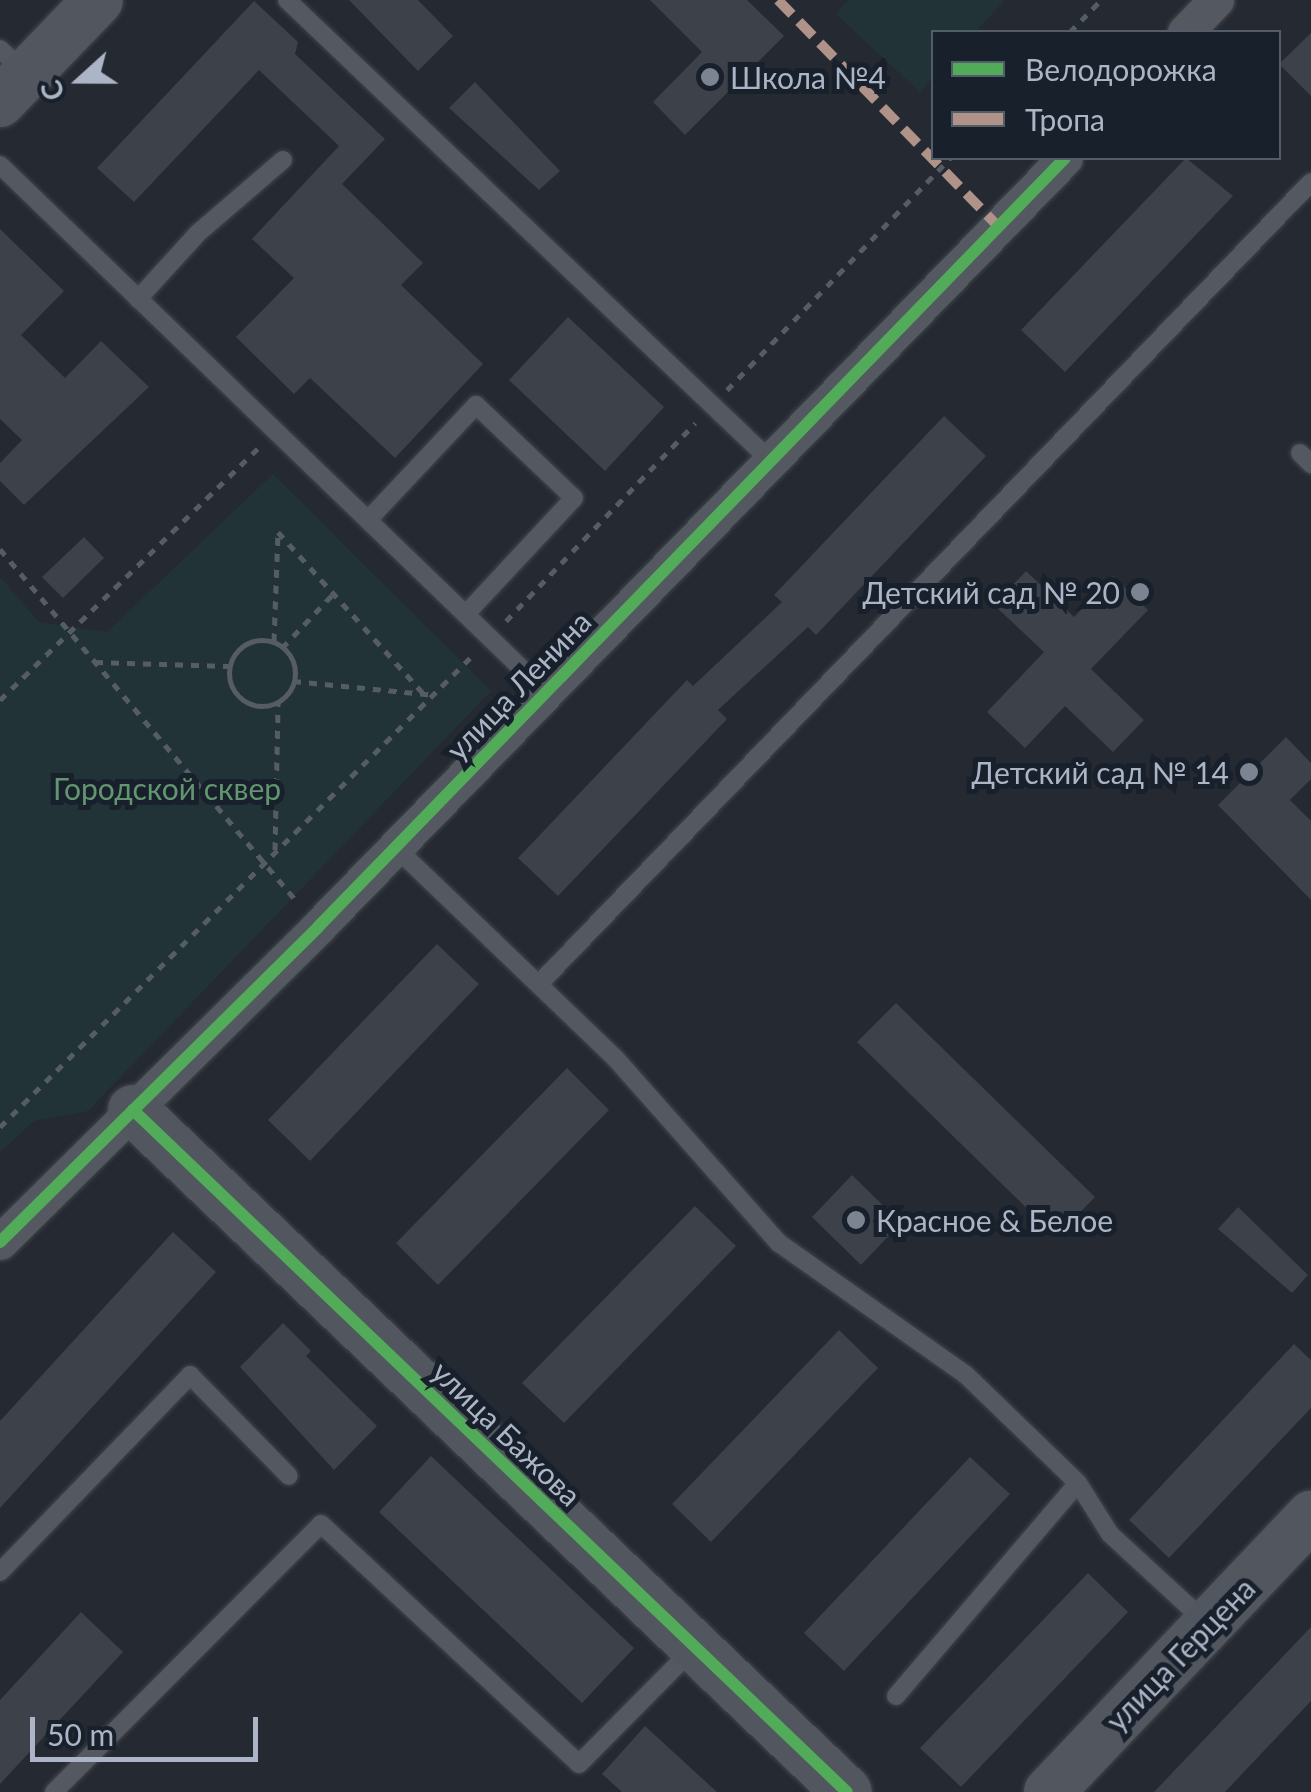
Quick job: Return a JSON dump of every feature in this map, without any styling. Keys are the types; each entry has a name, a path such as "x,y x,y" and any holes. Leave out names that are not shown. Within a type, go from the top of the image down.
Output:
{"street":[{"path":"9,75 98,0"},
{"path":"1187,30 1216,0"},
{"name":"улица Ленина","path":"0,1242 318,926 1063,160"},
{"name":"улица Бажова","path":"133,1110 847,1792"},
{"name":"улица Герцена","path":"1049,1792 1311,1516"}],"lane":[{"path":"287,0 771,461"},
{"path":"138,299 198,233 283,160"},
{"path":"0,166 546,692"},
{"path":"539,984 1311,182"},
{"path":"368,520 476,405 574,498 466,614"},
{"path":"395,847 616,1059 779,1243 964,1374 1078,1483 1110,1534 1208,1624"},
{"path":"0,1572 190,1376 289,1476"},
{"path":"896,1696 1078,1483"},
{"path":"54,1792 320,1524 579,1764 695,1647"}],"path":[{"path":"1072,30 1101,0"},
{"path":"0,700 276,431"},
{"path":"274,641 278,532 424,694"},
{"path":"0,549 318,926"},
{"path":"282,648 333,594"},
{"path":"0,1128 490,637"},
{"path":"275,852 278,703 296,671 274,641 255,640 238,649 228,666 230,685 241,700 260,707 278,703"},
{"path":"95,662 228,666"},
{"path":"293,681 436,695"}],"green space":[{"path":"848,0 1005,0 977,30 931,30 931,79 920,92 836,14"},
{"name":"Городской сквер","path":"273,474 491,691 88,1111 34,1121 0,1152 0,577 39,622 107,632"}],"building":[{"path":"349,0 418,0 453,36 418,71"},
{"name":"Школа №4","path":"650,0 747,0 784,36 685,135 653,102 702,52"},
{"path":"254,1 298,42 295,54 385,139 342,184 423,263 401,285 483,364 395,458 310,378 294,394 236,337 294,278 252,239 339,146 259,70 134,202 97,168"},
{"path":"1311,33 1311,96 1281,66"},
{"path":"475,82 560,171 539,190 449,108"},
{"path":"1184,160 1233,196 1065,372 1021,330"},
{"path":"0,229 64,291 21,335 65,378 101,341 149,387 24,505 0,481 0,463 22,440 0,419"},
{"path":"568,317 664,407 605,471 509,380"},
{"path":"944,416 986,456 816,635 808,627 718,710 727,719 558,896 518,858 687,680 693,686 782,602 774,595"},
{"path":"84,537 104,558 63,598 42,577"},
{"path":"1026,571 1074,617 1113,576 1148,610 1091,669 1144,720 1113,752 1065,706 1025,748 987,712 1044,652 994,605"},
{"path":"1286,737 1311,763 1311,779 1290,800 1311,821 1311,900 1218,805"},
{"path":"437,944 479,984 310,1161 268,1120"},
{"path":"896,1003 1095,1197 1056,1237 857,1042"},
{"path":"567,1068 609,1110 438,1285 396,1243"},
{"name":"Красное & Белое","path":"852,1175 901,1223 861,1265 812,1217"},
{"path":"695,1206 736,1246 564,1423 522,1383"},
{"path":"1238,1207 1308,1275 1292,1293 1218,1229"},
{"path":"173,1232 216,1272 0,1508 0,1421"},
{"path":"283,1323 311,1351 306,1356 377,1426 334,1470 240,1367"},
{"path":"839,1330 878,1368 711,1542 672,1504"},
{"path":"1294,1344 1311,1360 1311,1408 1169,1558 1129,1520"},
{"path":"431,1456 634,1648 582,1703 379,1512"},
{"path":"970,1457 1010,1494 844,1671 804,1633"},
{"path":"1088,1573 1128,1612 961,1787 920,1748"},
{"path":"81,1612 123,1652 0,1784 0,1700"},
{"path":"1311,1627 1311,1701 1225,1792 1154,1792"},
{"path":"645,1726 717,1792 622,1792 602,1774"}],"marked path":[{"path":"778,0 931,157"},
{"path":"934,160 999,227"}],"cycle path":[{"path":"0,1242 318,927 1063,160"},
{"path":"133,1110 847,1792"}],"place":[{"name":"Школа №4","path":"710,77"},
{"name":"Детский сад № 20","path":"1140,592"},
{"name":"Детский сад № 14","path":"1249,772"},
{"name":"Красное & Белое","path":"856,1220"}]}
